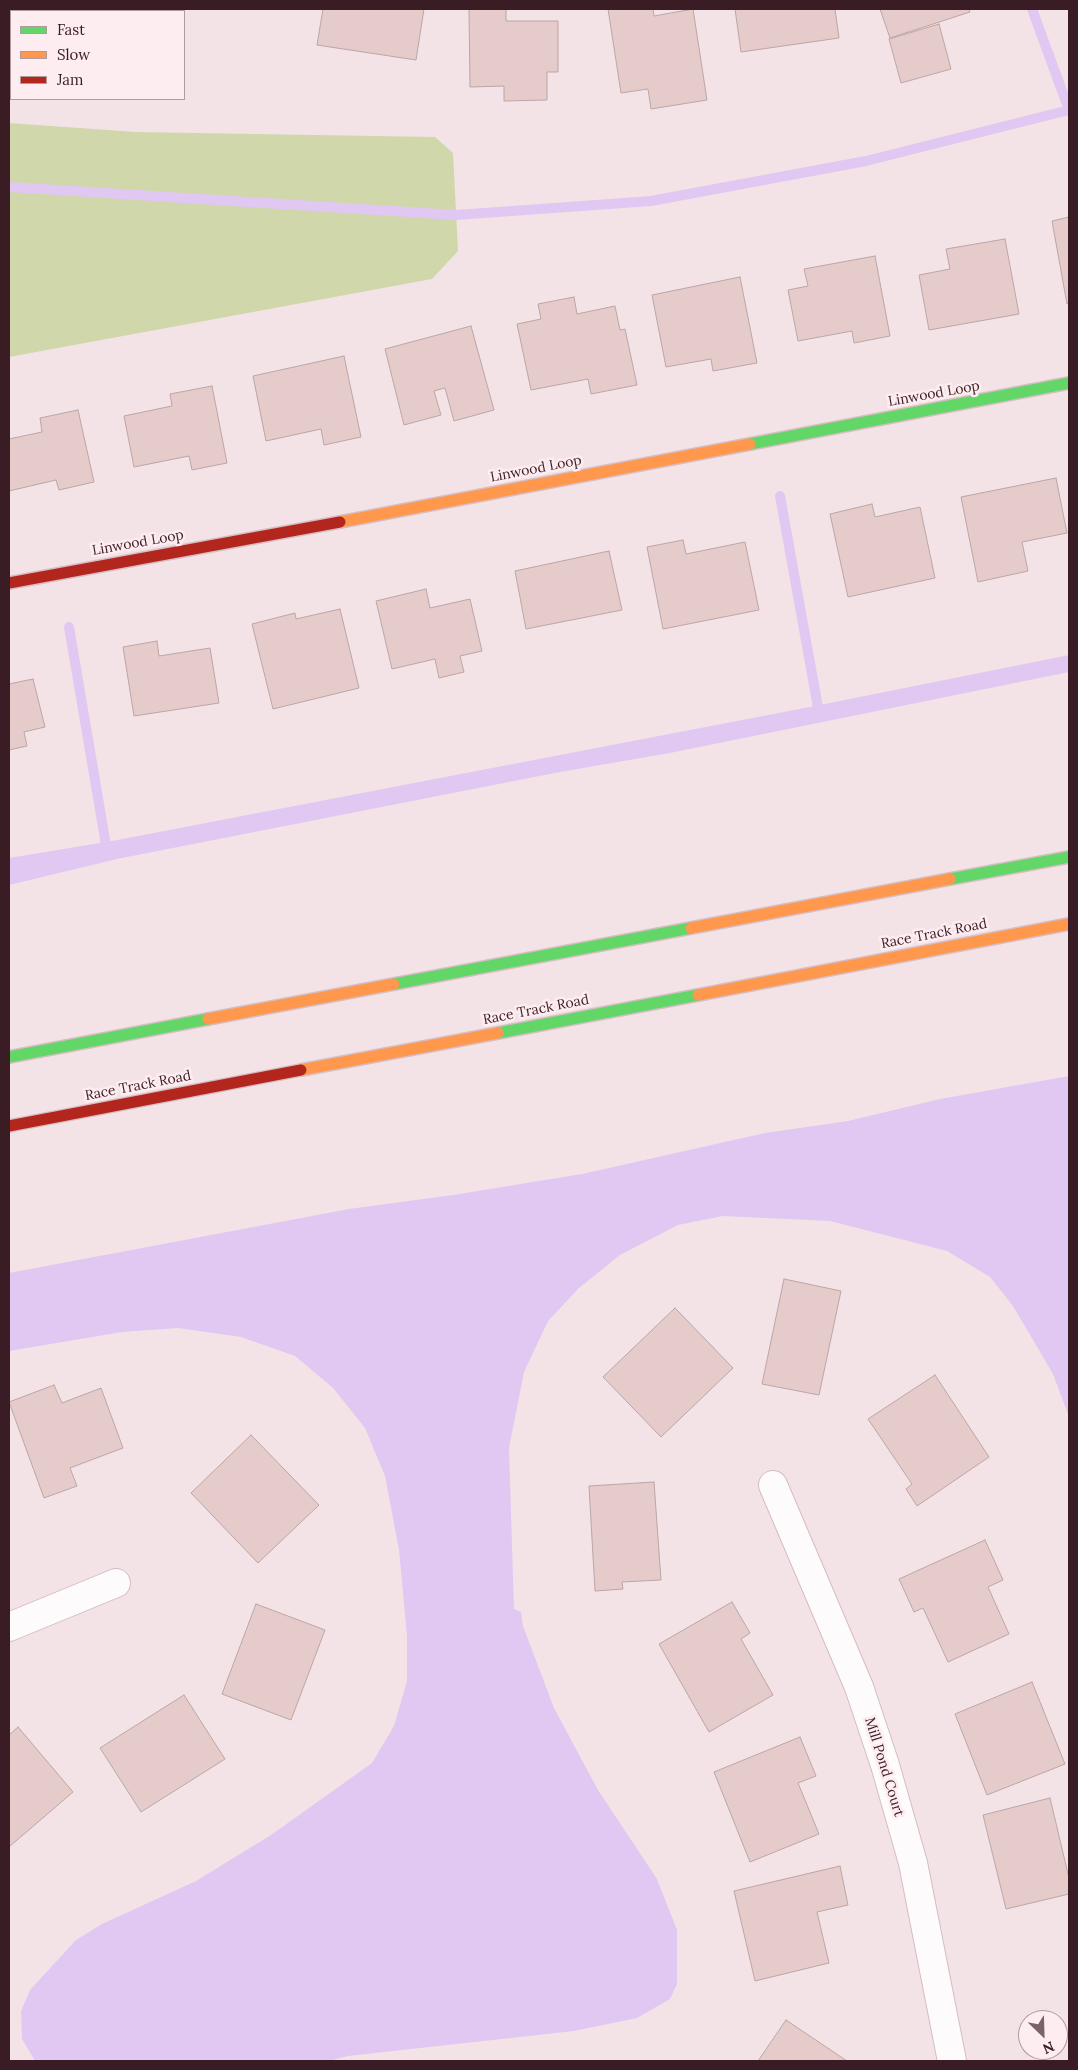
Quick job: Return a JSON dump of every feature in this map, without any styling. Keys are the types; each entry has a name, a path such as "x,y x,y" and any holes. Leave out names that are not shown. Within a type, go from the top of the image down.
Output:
{"main road":[{"name":"Linwood Loop","path":"9,583 424,507 1069,383"},
{"path":"9,1057 1069,857"},
{"name":"Race Track Road","path":"9,1126 1069,924"}],"street":[{"name":"Mill Pond Court","path":"773,1485 859,1687 885,1764 912,1863 952,2061"},
{"path":"9,1627 116,1583"}],"green space":[{"path":"9,123 136,132 435,137 453,153 458,251 432,279 9,357"}],"shaded area":[{"path":"1069,655 1069,672 670,753 560,772 117,859 9,885 9,858 112,841 815,706"},
{"path":"1069,1076 1069,1417 1053,1374 1013,1306 990,1277 947,1251 830,1221 723,1216 678,1225 620,1255 579,1288 548,1321 524,1372 509,1448 514,1609 521,1612 523,1626 554,1708 598,1790 657,1879 677,1930 677,1984 670,1999 637,2018 574,2031 348,2056 329,2061 35,2061 22,2039 21,2011 30,1990 76,1940 102,1924 196,1881 271,1835 372,1763 394,1726 407,1681 407,1636 399,1550 385,1476 365,1428 333,1388 295,1356 241,1337 178,1328 122,1332 9,1351 9,1273 349,1209 453,1195 582,1174 765,1133 848,1121 940,1099"}],"building":[{"path":"58,9 147,9 146,10"},
{"path":"323,9 424,9 416,60 317,45"},
{"path":"469,9 506,9 506,21 558,21 558,72 547,72 547,100 504,101 504,86 470,87"},
{"path":"608,9 653,9 654,16 693,9 707,100 651,109 648,89 621,93"},
{"path":"735,9 835,9 839,38 741,52"},
{"path":"880,9 969,9 970,12 890,38"},
{"path":"939,24 951,69 901,83 889,39"},
{"path":"1069,217 1069,303 1067,304 1052,221"},
{"path":"1005,239 1019,314 929,330 919,275 950,269 946,249"},
{"path":"875,256 890,336 854,343 852,331 798,341 788,290 808,286 804,269"},
{"path":"740,277 757,363 713,371 711,359 666,367 652,295"},
{"path":"574,297 577,314 615,306 620,330 625,329 637,385 591,394 588,379 531,390 517,324 541,319 538,304"},
{"path":"471,326 494,410 454,421 445,388 434,391 441,415 404,425 385,349"},
{"path":"344,356 361,437 324,445 321,429 266,441 253,376"},
{"path":"212,386 227,463 192,470 189,456 134,467 124,416 172,406 170,394"},
{"path":"78,410 94,482 59,490 56,480 9,491 9,439 42,432 40,418"},
{"path":"1056,478 1067,533 1022,542 1028,571 978,582 961,497"},
{"path":"872,504 875,517 920,507 935,578 848,597 830,514"},
{"path":"683,540 686,554 745,542 759,610 663,629 647,547"},
{"path":"609,551 622,610 526,629 515,571"},
{"path":"426,589 430,608 470,599 482,651 460,656 464,672 439,678 435,659 392,669 376,601"},
{"path":"340,609 359,688 273,709 252,624 295,613 296,619"},
{"path":"157,641 159,656 210,648 219,703 134,716 123,647"},
{"path":"33,679 45,727 24,732 27,746 9,750 9,684"},
{"path":"784,1279 841,1291 819,1395 762,1384"},
{"path":"675,1308 733,1368 661,1437 603,1377"},
{"path":"935,1375 989,1457 917,1506 906,1489 912,1484 868,1419"},
{"path":"54,1385 62,1403 101,1388 123,1448 70,1468 77,1486 44,1498 9,1402"},
{"path":"251,1435 319,1505 258,1563 191,1493"},
{"path":"654,1482 661,1580 622,1582 623,1589 595,1591 589,1486"},
{"path":"985,1540 1003,1580 988,1587 1009,1634 948,1662 923,1608 914,1612 899,1579"},
{"path":"732,1602 750,1633 741,1639 773,1695 709,1732 659,1644"},
{"path":"256,1604 325,1630 291,1720 222,1694"},
{"path":"1032,1682 1065,1764 987,1795 955,1714"},
{"path":"184,1695 225,1759 141,1812 100,1748"},
{"path":"18,1727 73,1792 9,1847 9,1735"},
{"path":"800,1737 816,1776 798,1783 819,1834 750,1862 714,1772"},
{"path":"1050,1798 1069,1878 1069,1894 1006,1909 983,1815"},
{"path":"840,1866 848,1905 817,1912 829,1963 755,1981 734,1891"},
{"path":"786,2020 847,2061 758,2061"}],"waterway":[{"path":"1032,9 1069,110"},
{"path":"9,187 456,215 651,201 866,161 1069,110"},
{"path":"780,496 819,713"},
{"path":"69,627 107,851"}],"traffic: fast":[{"path":"750,444 1069,383"},
{"path":"950,879 1069,857"},
{"path":"394,984 691,928"},
{"path":"498,1033 698,995"},
{"path":"9,1057 208,1019"}],"traffic: slow":[{"path":"340,522 750,444"},
{"path":"691,928 950,879"},
{"path":"698,995 1069,924"},
{"path":"208,1019 394,984"},
{"path":"301,1070 498,1033"}],"traffic: jam":[{"path":"9,583 340,522"},
{"path":"9,1126 301,1070"}]}
